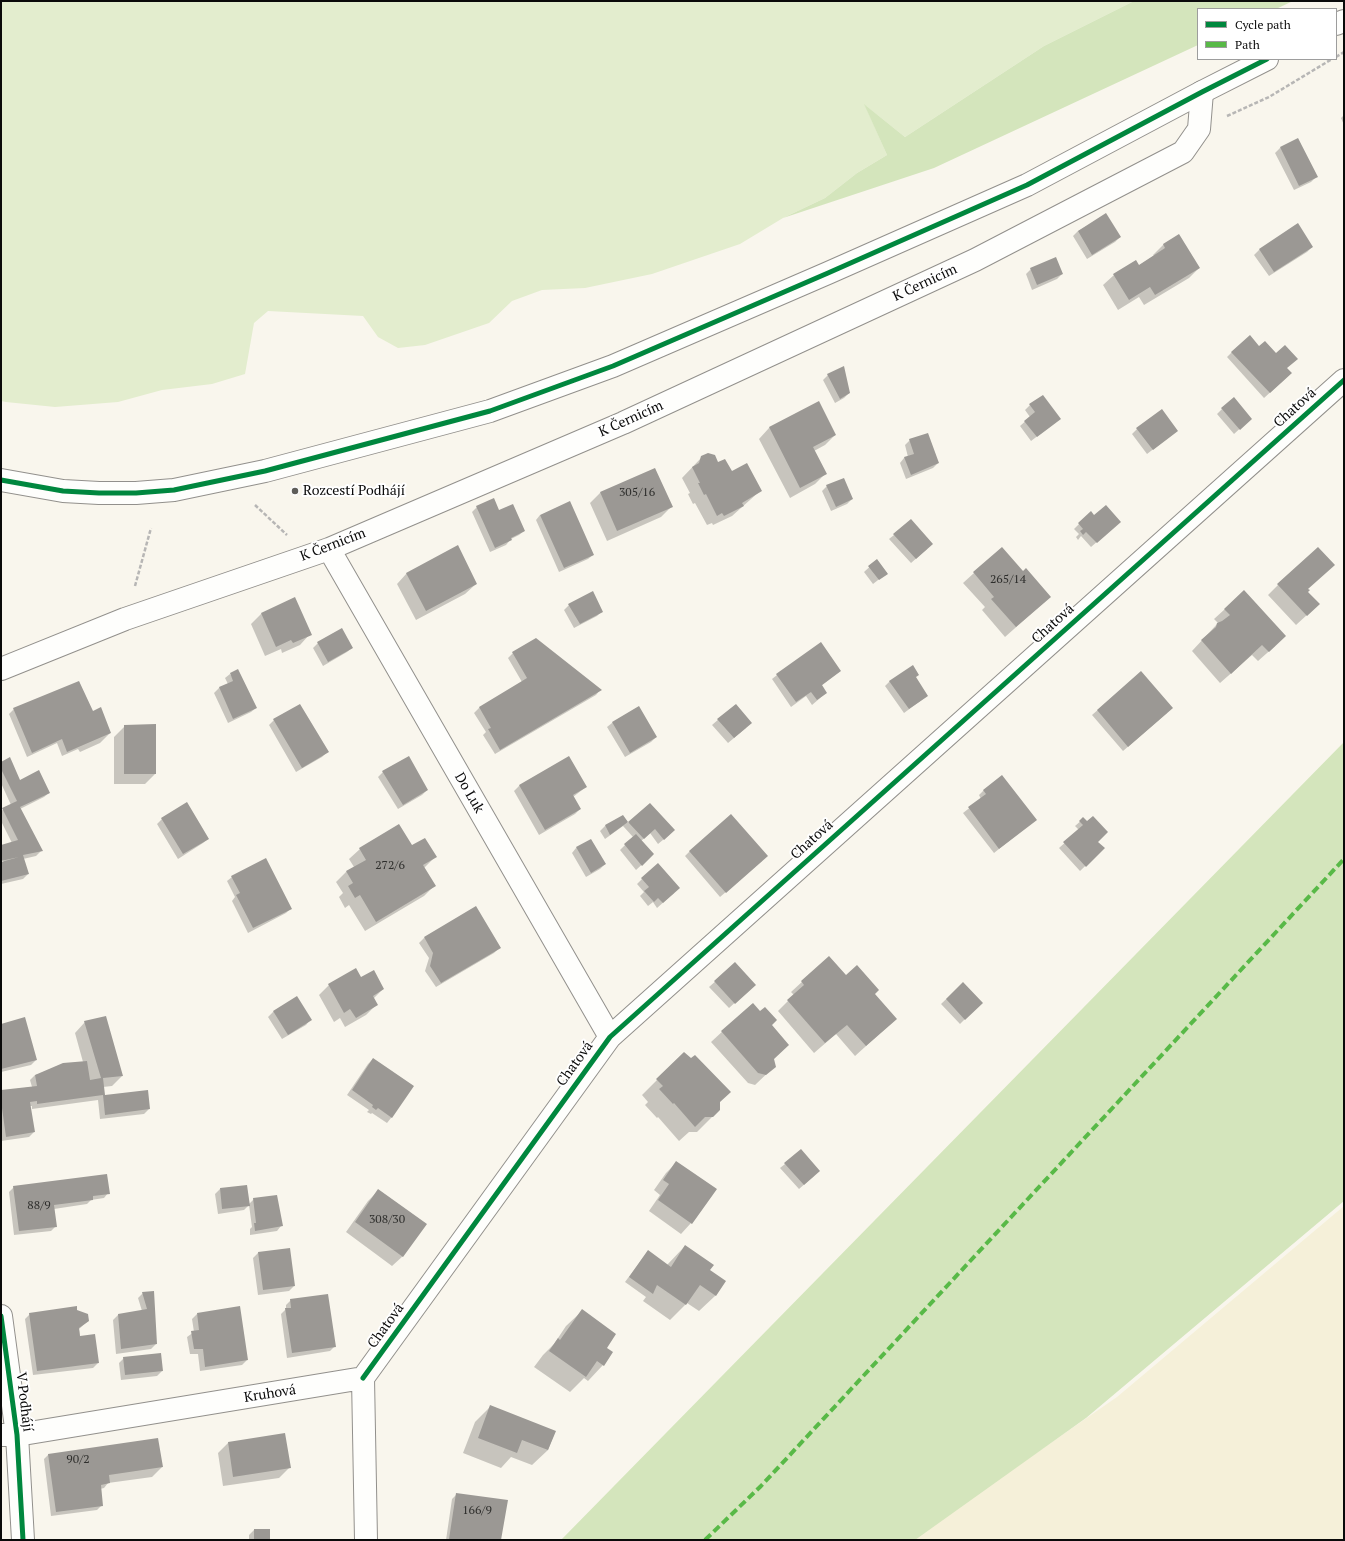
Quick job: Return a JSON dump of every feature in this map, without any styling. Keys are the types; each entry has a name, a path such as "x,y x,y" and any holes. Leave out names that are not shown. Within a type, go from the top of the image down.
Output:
{"street":[{"path":"1,480 64,491 136,493 174,490 265,471 490,411 613,366 1028,185 1265,60"},
{"path":"1200,129 1202,92"},
{"name":"K Černicím","path":"1,668 125,619 329,549 622,423 975,260 1183,152 1200,129"},
{"name":"Chatová","path":"363,1378 610,1036 1344,380"},
{"name":"Do Luk","path":"329,549 610,1036"},
{"name":"V Podhájí","path":"1,1316 9,1435 23,1540"},
{"path":"363,1378 366,1540"},
{"name":"Kruhová","path":"9,1435 363,1378"}],"path":[{"path":"1200,129 1269,96 1330,60"},
{"path":"255,505 308,555"},
{"path":"125,619 151,528"}],"shaded area":[{"path":"1344,1206 1344,1540 914,1540 941,1519 1117,1397"}],"green space":[{"path":"1,1 1134,1 1044,46 905,137 865,105 887,155 857,173 825,198 783,218 740,244 652,274 585,288 542,290 512,301 489,323 425,345 398,348 378,337 363,316 268,311 254,323 245,374 212,384 162,390 118,402 55,407 1,401"},
{"path":"1134,1 1293,1 1278,8 1197,8 1197,45 934,168 783,218 825,198 857,173 887,155 864,104 905,137 1044,46"},
{"path":"1344,742 1344,1201 1086,1418 915,1540 561,1540"}],"building":[{"path":"1298,138 1318,177 1299,186 1280,147"},
{"path":"1106,213 1121,237 1092,255 1078,231"},
{"path":"1298,223 1313,247 1274,272 1259,249"},
{"path":"1179,234 1200,268 1155,295 1150,287 1129,300 1113,274 1136,260 1139,265 1165,248 1163,244"},
{"path":"1056,257 1063,274 1037,285 1030,268"},
{"path":"1250,335 1259,346 1265,341 1276,353 1285,345 1298,359 1287,368 1292,373 1270,393 1231,352"},
{"path":"844,366 850,393 840,399 827,374"},
{"path":"1043,395 1061,419 1037,437 1024,421 1035,412 1029,404"},
{"path":"1234,397 1252,419 1240,430 1221,408"},
{"path":"819,401 836,435 813,447 827,474 800,488 769,427"},
{"path":"1162,409 1178,431 1153,450 1136,428"},
{"path":"928,433 939,463 911,475 904,457 914,454 909,439"},
{"path":"708,453 715,455 718,462 725,459 732,471 747,463 762,491 742,503 744,506 724,516 722,513 717,516 706,494 704,495 692,467 699,463 701,456"},
{"path":"655,468 673,507 617,531 600,492"},
{"path":"844,478 853,499 836,507 826,485"},
{"path":"494,498 499,510 513,504 525,531 511,538 512,540 495,548 476,506"},
{"path":"570,501 594,555 564,568 540,515"},
{"path":"1106,505 1121,522 1097,543 1086,532 1083,535 1080,531 1083,529 1078,523 1091,511 1094,515"},
{"path":"911,519 933,544 916,559 893,534"},
{"path":"458,545 477,584 426,611 406,573"},
{"path":"1002,547 1023,571 1026,568 1051,597 1016,627 991,599 994,597 973,572"},
{"path":"1318,547 1335,565 1308,589 1310,590 1308,592 1320,604 1307,616 1277,584"},
{"path":"877,559 888,574 879,580 868,566"},
{"path":"1244,590 1286,636 1269,652 1262,645 1231,674 1201,640 1216,627 1217,623 1230,615 1224,609"},
{"path":"593,591 603,612 580,624 568,604"},
{"path":"295,597 312,635 293,643 291,640 276,647 261,613"},
{"path":"342,628 353,648 328,662 317,642"},
{"path":"536,638 602,690 500,750 488,729 491,728 479,707 527,678 512,652"},
{"path":"821,642 841,671 822,685 827,693 817,700 811,692 796,702 776,674"},
{"path":"913,665 919,675 916,677 928,696 909,709 889,681"},
{"path":"238,669 257,708 233,719 219,687 233,681 230,673"},
{"path":"1141,671 1173,708 1128,747 1097,710"},
{"path":"79,681 93,711 101,707 111,733 67,752 62,739 32,753 13,708"},
{"path":"300,704 329,752 302,768 273,719"},
{"path":"736,704 752,723 734,738 717,719"},
{"path":"639,706 657,737 630,753 612,722"},
{"path":"156,724 156,774 124,774 124,725"},
{"path":"409,756 428,790 403,805 382,771"},
{"path":"569,756 587,787 573,795 581,809 545,830 519,785"},
{"path":"10,757 20,780 39,770 50,793 20,807 43,851 23,855 29,874 1,881 1,862 19,857 1,861 1,845 18,840 2,808 17,801 1,769 1,762"},
{"path":"1002,775 1037,820 999,849 968,807 986,794 983,790"},
{"path":"187,802 209,839 183,854 161,818"},
{"path":"650,803 675,830 664,840 655,829 644,839 628,822"},
{"path":"731,814 768,856 726,893 689,851"},
{"path":"623,815 628,822 610,835 605,825"},
{"path":"1093,816 1108,832 1098,842 1105,848 1086,867 1063,842 1083,825 1079,821 1083,817 1087,821"},
{"path":"399,824 412,845 425,838 437,857 423,865 436,886 376,922 360,895 355,898 348,886 353,883 346,871 366,860 359,848"},
{"path":"636,834 654,854 642,866 624,844"},
{"path":"591,839 606,864 591,873 576,847"},
{"path":"266,858 292,909 253,928 236,895 240,893 231,876"},
{"path":"658,863 680,888 663,903 658,898 654,902 644,891 649,887 641,878"},
{"path":"476,906 501,948 441,983 430,966 433,953 424,937"},
{"path":"829,956 846,975 857,965 879,990 875,994 897,1019 866,1046 847,1025 825,1043 787,1000 804,985 801,981"},
{"path":"735,962 756,985 735,1004 714,981"},
{"path":"356,968 361,977 374,970 384,989 373,996 378,1005 356,1018 350,1009 344,1013 328,984"},
{"path":"963,982 983,1003 965,1020 946,999"},
{"path":"297,996 312,1020 288,1035 273,1011"},
{"path":"753,1003 760,1011 765,1007 777,1020 772,1025 789,1045 774,1059 776,1067 766,1075 758,1073 721,1031"},
{"path":"106,1016 123,1076 103,1078 105,1095 148,1090 150,1109 105,1115 103,1095 37,1104 37,1101 30,1102 35,1132 6,1137 1,1090 37,1086 35,1075 63,1063 87,1061 90,1080 101,1078 84,1021"},
{"path":"25,1017 37,1060 1,1069 1,1024"},
{"path":"684,1052 691,1058 695,1055 731,1092 720,1102 720,1110 713,1117 705,1117 695,1127 674,1103 673,1104 659,1089 663,1086 656,1079"},
{"path":"373,1058 414,1086 392,1118 378,1108 376,1110 372,1107 373,1105 352,1090"},
{"path":"801,1149 820,1171 804,1185 784,1163"},
{"path":"676,1161 717,1189 692,1224 658,1200 669,1184 663,1180"},
{"path":"107,1174 110,1194 93,1196 93,1200 54,1205 57,1227 19,1231 13,1186"},
{"path":"247,1185 250,1206 222,1209 220,1188"},
{"path":"378,1189 427,1224 403,1257 355,1222"},
{"path":"277,1195 283,1226 255,1231 254,1223 256,1223 253,1198"},
{"path":"685,1245 714,1265 710,1270 726,1281 716,1296 700,1285 686,1305 657,1285 653,1294 629,1277 648,1250 671,1267"},
{"path":"290,1248 295,1286 263,1290 258,1252"},
{"path":"154,1291 157,1344 121,1349 118,1314 147,1309 142,1292"},
{"path":"328,1294 336,1347 292,1353 285,1308 291,1308 290,1299"},
{"path":"77,1306 77,1310 88,1314 89,1321 79,1328 80,1336 95,1334 99,1363 37,1371 29,1313"},
{"path":"240,1306 248,1360 205,1367 203,1349 194,1349 191,1331 199,1330 197,1313"},
{"path":"582,1309 616,1334 607,1348 613,1352 604,1366 597,1361 586,1377 549,1351 558,1338 560,1340"},
{"path":"161,1353 163,1371 125,1375 123,1357"},
{"path":"490,1405 556,1431 548,1450 522,1440 517,1453 478,1438"},
{"path":"285,1433 291,1468 233,1477 228,1442"},
{"path":"158,1438 163,1467 109,1475 110,1483 101,1485 103,1506 56,1512 48,1454"},
{"path":"456,1493 508,1500 501,1540 449,1539"},
{"path":"254,1529 270,1529 270,1540 254,1540"}],"marked path":[{"path":"705,1540 761,1486 1344,859"}],"cycle path":[{"path":"1,480 63,491 136,493 174,490 265,471 490,411 613,366 1027,185 1265,60"},
{"path":"363,1378 610,1037 1344,380"},
{"path":"1,1316 17,1435 23,1540"}],"place":[{"name":"Rozcestí Podhájí","path":"295,491"}]}
